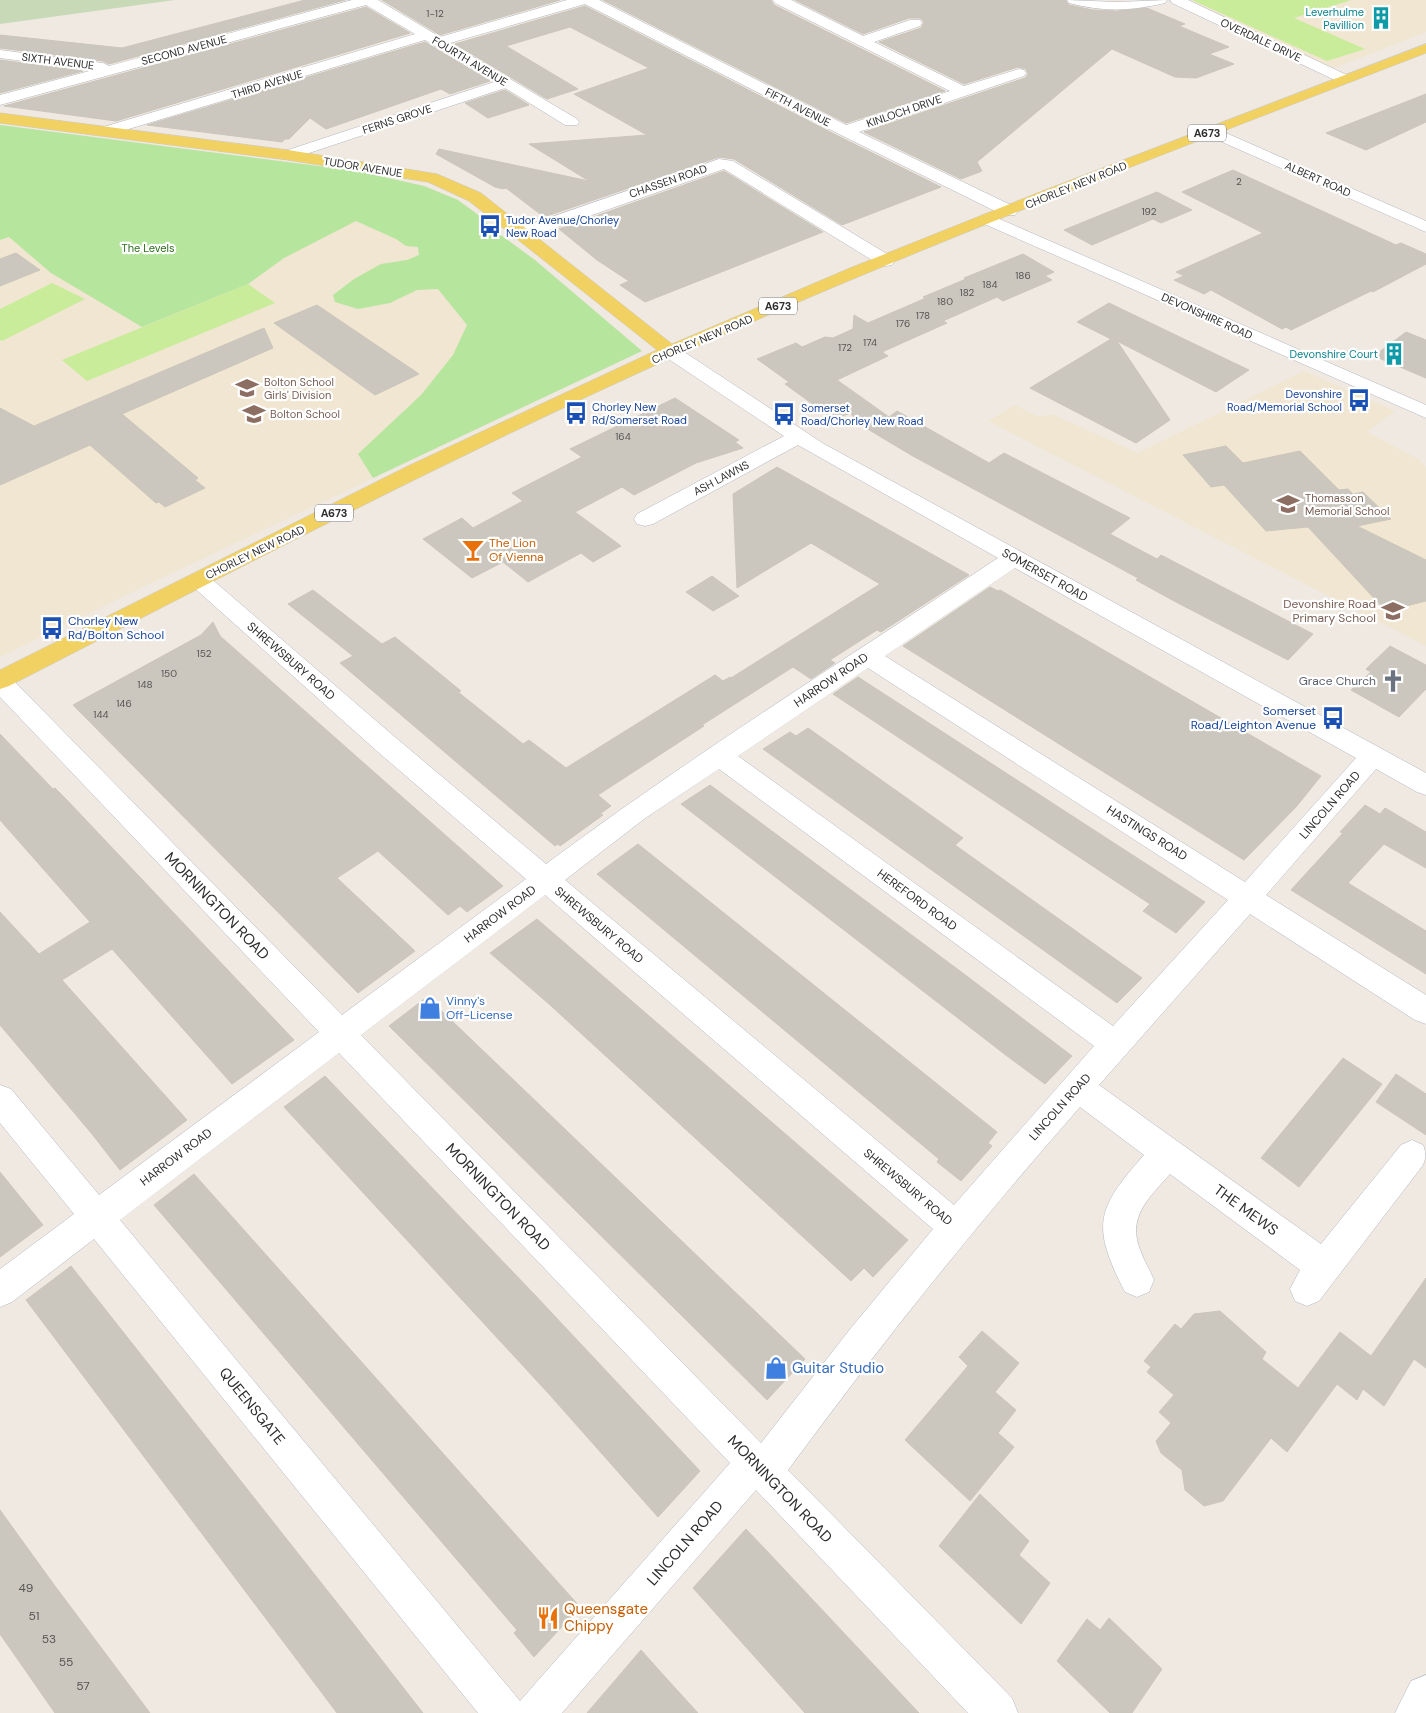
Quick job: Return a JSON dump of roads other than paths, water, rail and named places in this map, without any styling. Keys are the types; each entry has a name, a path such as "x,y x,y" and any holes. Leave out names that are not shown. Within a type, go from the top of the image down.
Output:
{"main road":[{"name":"CHORLEY NEW ROAD","path":"0,681 500,431 670,352 1009,211 1426,48"},
{"name":"TUDOR AVENUE","path":"0,118 288,155 431,178 455,186 475,197 670,352"}],"street":[{"name":"FOURTH AVENUE","path":"368,0 571,122"},
{"name":"SECOND AVENUE","path":"0,100 368,0"},
{"path":"433,39 582,0"},
{"name":"FIFTH AVENUE","path":"588,0 846,131 1009,211"},
{"name":"KINLOCH DRIVE","path":"780,0 963,92"},
{"path":"1074,0 1102,6 1118,7 1134,6 1160,0"},
{"name":"OVERDALE DRIVE","path":"1177,0 1344,79"},
{"path":"863,41 915,23"},
{"name":"THIRD AVENUE","path":"106,131 433,39"},
{"name":"SIXTH AVENUE","path":"0,54 116,68"},
{"name":"KINLOCH DRIVE","path":"846,131 1019,73"},
{"name":"FERNS GROVE","path":"288,155 506,83"},
{"name":"ALBERT ROAD","path":"1210,131 1426,226"},
{"name":"CHASSEN ROAD","path":"520,234 719,164 727,164 886,261"},
{"name":"DEVONSHIRE ROAD","path":"988,220 1426,412"},
{"name":"SOMERSET ROAD","path":"670,352 797,437 1426,785"},
{"name":"ASH LAWNS","path":"645,518 797,437"},
{"name":"HARROW ROAD","path":"0,1290 635,812 1014,558"},
{"name":"SHREWSBURY ROAD","path":"199,580 368,728 956,1228"},
{"name":"HASTINGS ROAD","path":"867,656 1426,1011"},
{"name":"MORNINGTON ROAD","path":"0,681 997,1713"},
{"name":"HEREFORD ROAD","path":"718,755 1116,1045"},
{"name":"LINCOLN ROAD","path":"535,1713 759,1467 956,1228 1372,756"},
{"name":"THE MEWS","path":"1078,1088 1167,1153 1315,1278 1412,1155"},
{"name":"QUEENSGATE","path":"0,1099 504,1713"},
{"path":"1137,1280 1125,1260 1120,1242 1119,1219 1126,1201 1167,1153"},
{"path":"1416,1713 1426,1696"}],"place":[{"name":"Leverhulme Pavillion","path":"1381,18"},
{"name":"Tudor Avenue/Chorley New Road","path":"490,226"},
{"name":"Devonshire Court","path":"1394,354"},
{"name":"Bolton School Girls' Division","path":"247,388"},
{"name":"Devonshire Road/Memorial School","path":"1359,400"},
{"name":"Chorley New Rd/Somerset Road","path":"576,413"},
{"name":"Bolton School","path":"254,414"},
{"name":"Somerset Road/Chorley New Road","path":"784,414"},
{"name":"Thomasson Memorial School","path":"1288,504"},
{"name":"The Lion Of Vienna","path":"473,550"},
{"name":"Devonshire Road Primary School","path":"1393,611"},
{"name":"Chorley New Rd/Bolton School","path":"52,628"},
{"name":"Grace Church","path":"1393,681"},
{"name":"Somerset Road/Leighton Avenue","path":"1333,718"},
{"name":"Vinny's Off-License","path":"430,1008"},
{"name":"Guitar Studio","path":"776,1368"},
{"name":"Queensgate Chippy","path":"548,1618"}],"park label":[{"name":"The Levels","path":"148,248"}]}
